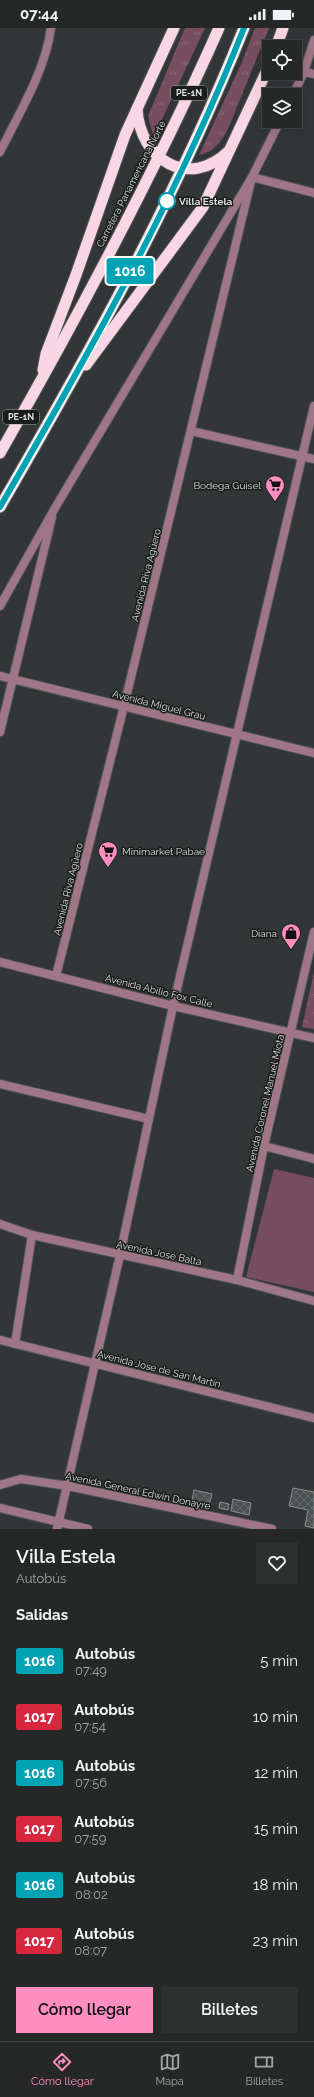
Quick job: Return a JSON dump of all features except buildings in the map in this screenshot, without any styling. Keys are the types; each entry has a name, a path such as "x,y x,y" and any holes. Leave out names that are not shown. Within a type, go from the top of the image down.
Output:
{"highway":[{"path":"42,381 46,354 76,275 125,135 174,28"},
{"name":"Carretera Panamericana Norte","path":"0,453 42,381 160,158 219,28"},
{"name":"PE-1N","path":"0,507 69,388 183,168 244,28"},
{"path":"279,40 283,28"},
{"path":"69,388 111,334 203,207 263,80"},
{"path":"137,108 138,122 142,136 149,148 170,166 197,168 210,164 222,157 232,148"}],"street":[{"path":"0,152 31,89 42,60 50,28"},
{"path":"296,88 304,72 314,40"},
{"path":"304,72 314,74"},
{"path":"0,606 55,508 252,177 276,128"},
{"path":"252,177 314,193"},
{"name":"Avenida Riva Agüero","path":"56,976 124,706 252,177"},
{"path":"57,1525 68,1486 120,1255 173,1006 314,406"},
{"path":"191,431 314,459"},
{"path":"0,732 55,508"},
{"name":"Avenida Miguel Grau","path":"0,676 314,753"},
{"name":"Avenida Coronel Manuel Miota","path":"237,1280 264,1146 292,1033 314,932"},
{"name":"Avenida Abilio Fox Calle","path":"0,962 173,1006 314,1038"},
{"path":"0,1084 149,1119"},
{"path":"264,1146 314,1159"},
{"name":"Avenida José Balta","path":"0,1224 32,1235 237,1280 314,1301"},
{"path":"15,1344 32,1235"},
{"name":"Avenida Jose de San Martín","path":"0,1340 314,1418"},
{"name":"Avenida General Edwin Donayre","path":"0,1485 21,1479 68,1486 272,1529"},
{"path":"0,1508 57,1525 88,1529"}],"green space":[{"path":"185,28 205,28 156,132 153,135 148,116"},
{"path":"255,28 269,28 264,40 262,40 262,45 228,129 223,138 213,149 199,155 242,62"},
{"path":"314,972 314,1029 302,1027"},
{"path":"274,1169 314,1178 314,1292 246,1277"}],"bus line":[{"name":"1016","path":"0,507 69,388 171,194 244,28"}],"place":[{"name":"Villa Estela","path":"167,201"},
{"name":"Bodega Guisel","path":"275,502"},
{"name":"Minimarket Pabae","path":"108,868"},
{"name":"Diana","path":"291,950"}]}
